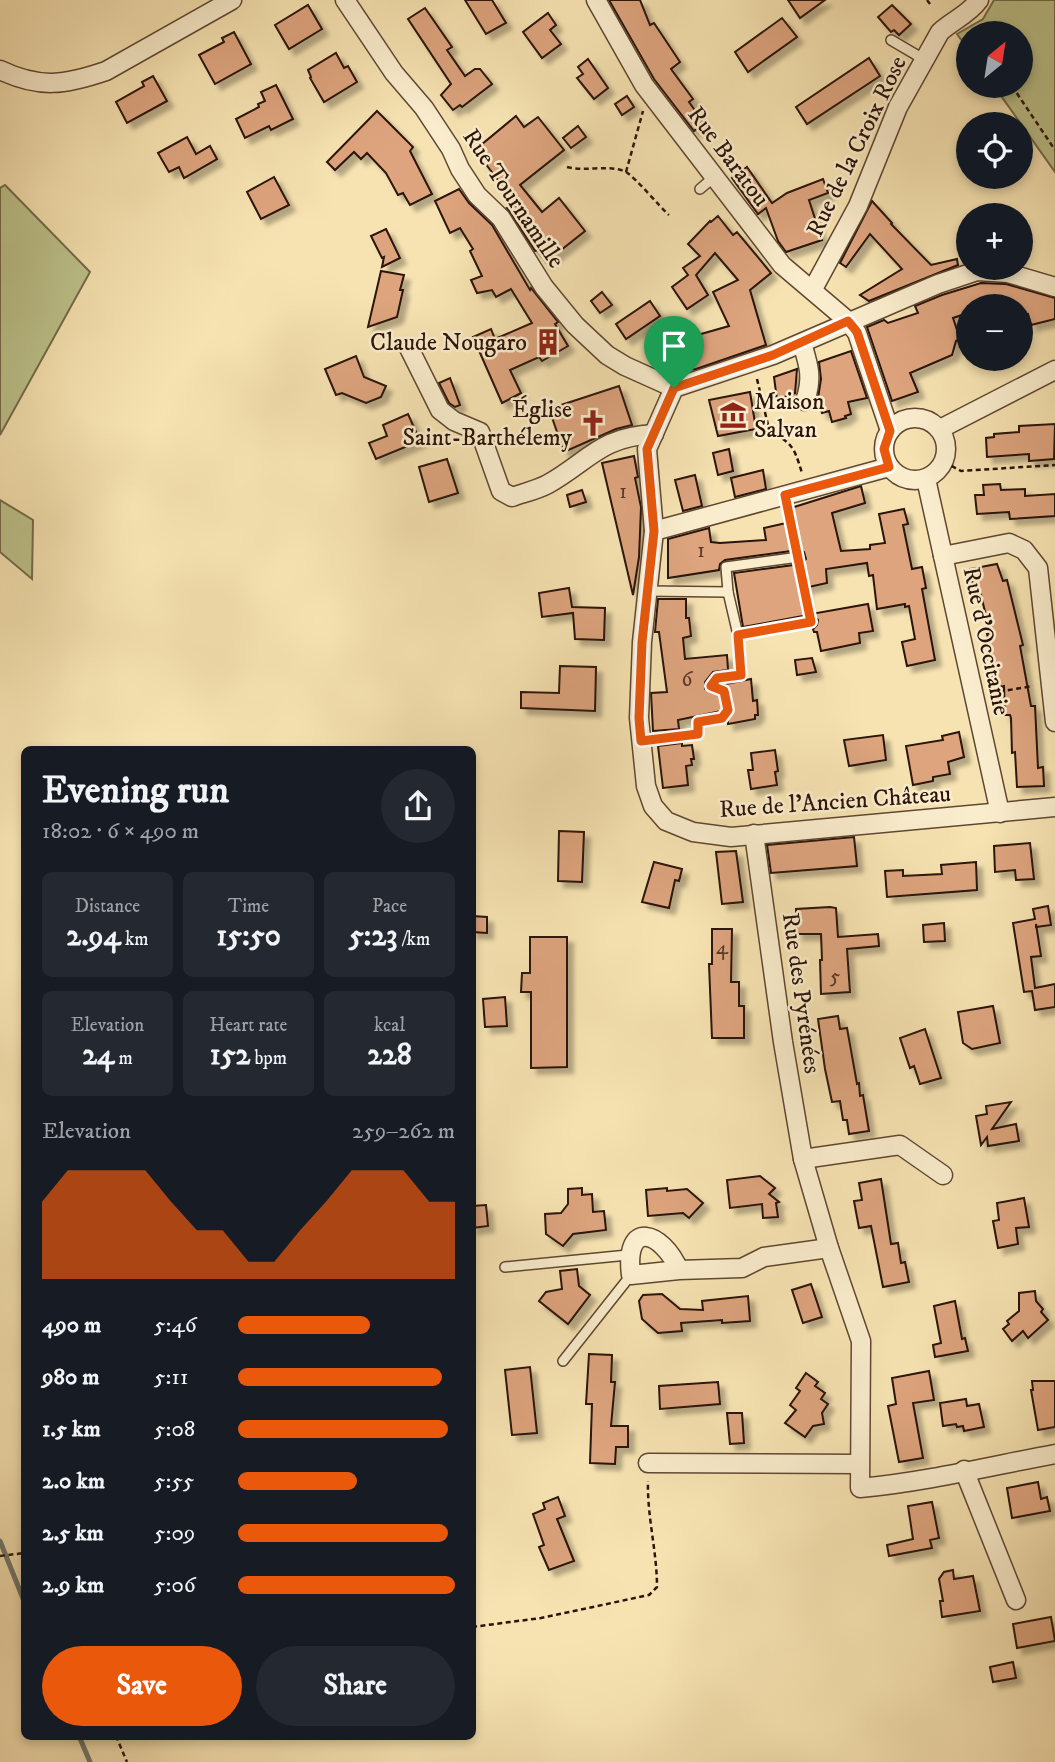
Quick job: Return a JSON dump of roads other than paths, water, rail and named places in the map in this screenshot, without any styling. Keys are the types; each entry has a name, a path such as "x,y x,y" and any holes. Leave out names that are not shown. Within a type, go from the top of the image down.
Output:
{"street":[{"path":"0,70 15,77 49,84 86,78 106,71 232,0"},
{"name":"Rue Tournamille","path":"345,0 394,73 424,108 477,195 501,218 544,287 575,325 607,355 674,388"},
{"name":"Rue Baratou","path":"596,0 649,91 782,265 848,321"},
{"name":"Rue de la Croix Rose","path":"813,289 858,206 898,107 940,32 965,16 979,0"},
{"path":"674,388 753,362 938,284 977,271 1008,273 1055,287"},
{"path":"848,321 857,332 890,431"},
{"path":"802,343 811,386 805,401"},
{"path":"409,348 440,410 454,421 480,432 502,491 512,497 546,485 600,447 631,435 654,434"},
{"path":"940,429 1055,370"},
{"name":"Rue de l'Ancien Château","path":"674,388 647,449 654,531 642,642 639,718 646,786 653,806 666,821 693,832 731,837 1055,807"},
{"path":"915,418 933,423 940,429 947,445 944,462 933,475 926,479 905,479 889,467 884,449 890,431 897,424 915,418"},
{"path":"654,531 889,467"},
{"name":"Rue d'Occitanie","path":"926,479 1000,813"},
{"path":"943,556 1009,543 1024,550 1038,568 1055,722"},
{"name":"Rue des Pyrénées","path":"754,834 783,1042 803,1159 862,1341 860,1488 901,1485 964,1470"},
{"path":"803,1159 900,1145 943,1175"},
{"path":"679,1270 664,1244 652,1238 639,1238 631,1244 628,1255 631,1275 742,1268 764,1257 830,1248"},
{"path":"1016,1600 964,1470 1055,1454"},
{"path":"648,1464 859,1464"}],"lane":[{"path":"891,40 925,60"},
{"path":"700,189 714,177"},
{"path":"711,686 717,678 741,675 738,635 728,592 726,567 799,558"},
{"path":"648,591 728,592"},
{"path":"738,635 811,622"},
{"path":"641,741 698,734 698,722 722,718"},
{"path":"505,1267 628,1255"},
{"path":"563,1361 631,1275"}],"waterway":[{"path":"0,1541 21,1594"},
{"path":"81,1740 90,1762"}],"place":[{"name":"Claude Nougaro","path":"548,342"},
{"name":"Maison Salvan","path":"733,415"},
{"name":"Église Saint-Barthélemy","path":"593,423"}]}
